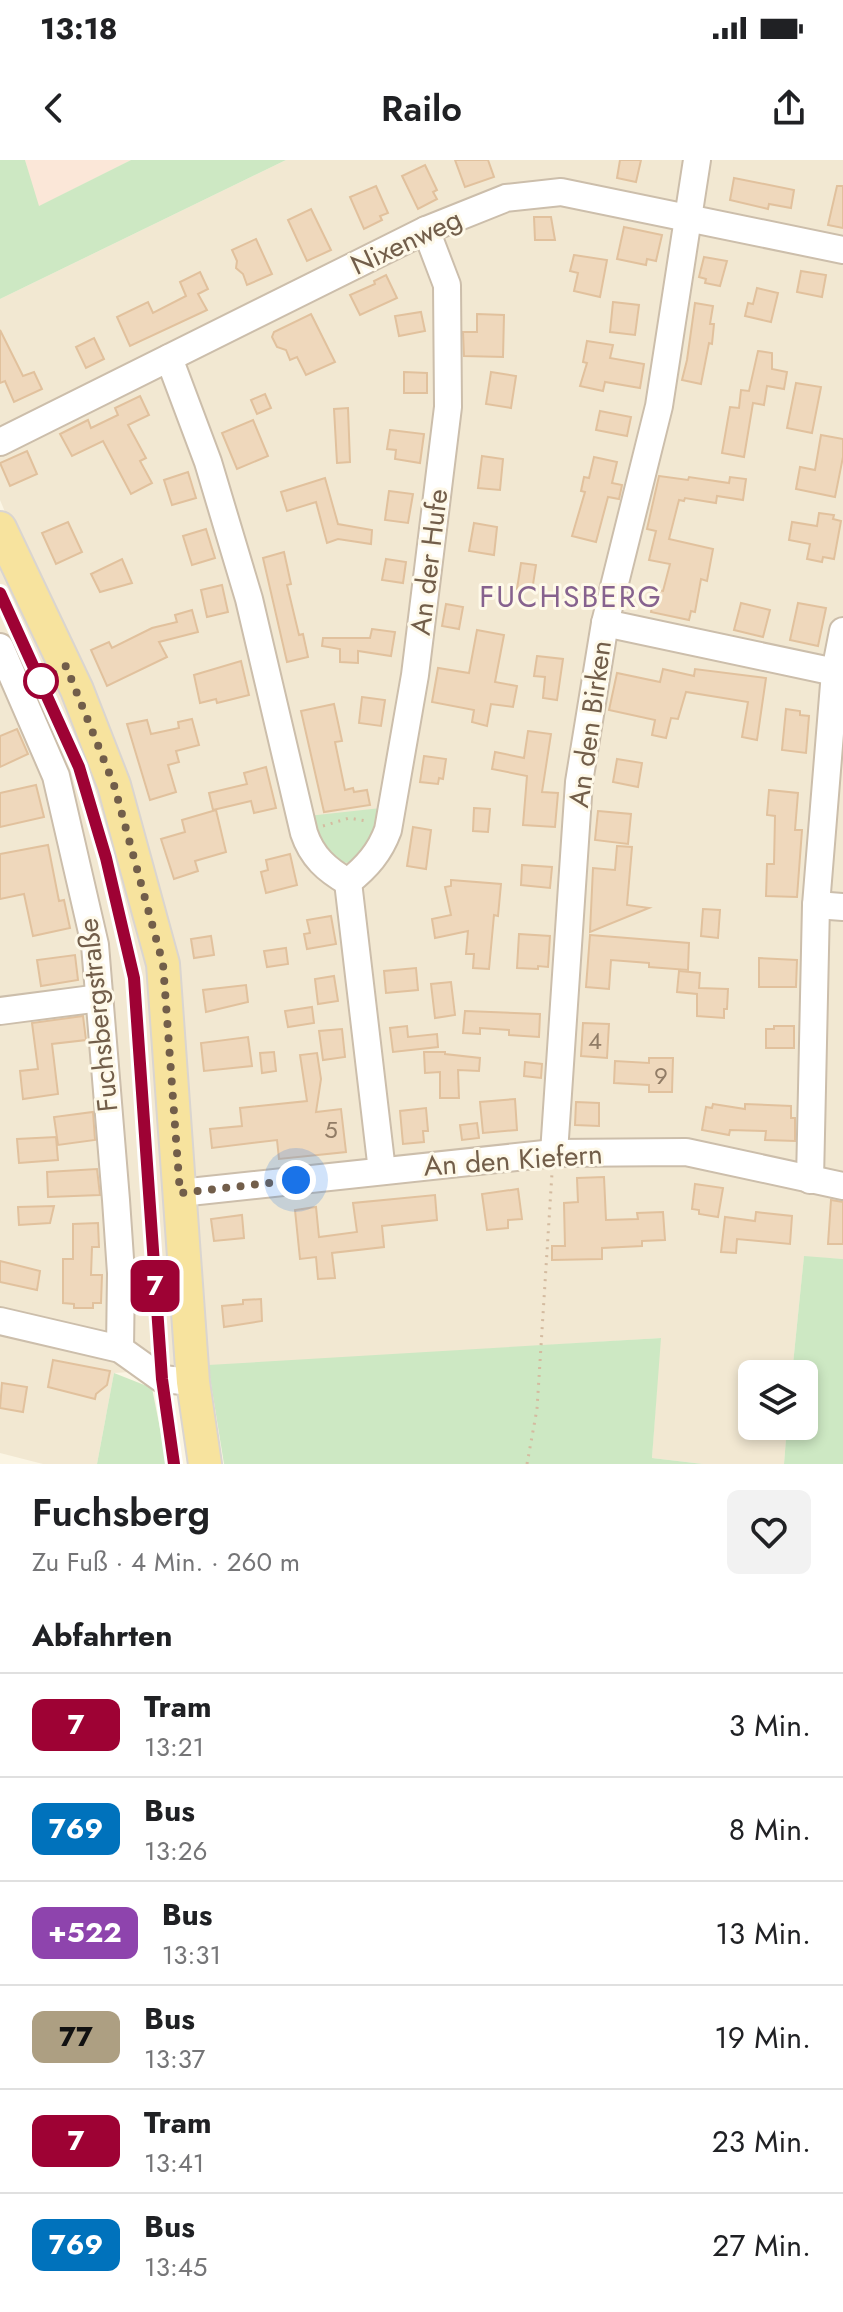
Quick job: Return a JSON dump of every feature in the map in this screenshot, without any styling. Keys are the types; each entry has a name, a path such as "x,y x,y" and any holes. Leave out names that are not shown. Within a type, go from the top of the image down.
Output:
{"main road":[{"path":"0,528 77,690 114,785 163,964 193,1382 205,1464"}],"street":[{"name":"An den Birken","path":"554,1153 579,782 605,623 659,406 697,160"},
{"name":"Nixenweg","path":"0,442 426,230 506,198 561,192 843,250"},
{"name":"An der Hufe","path":"348,882 370,863 382,847 389,827 417,660 448,407 447,285 426,230"},
{"path":"169,358 208,462 249,599 304,833 315,856 348,882 382,1171"},
{"path":"605,623 835,672"},
{"path":"810,1180 816,905 835,672 843,631"},
{"name":"Fuchsbergstraße","path":"0,647 56,776 95,945 120,1259 120,1349"},
{"path":"816,905 843,907"},
{"path":"0,1011 100,998"},
{"name":"An den Kiefern","path":"180,1193 554,1153 686,1152 843,1186"},
{"path":"0,1321 120,1349 162,1379 193,1382"}],"path":[{"path":"304,833 349,818 389,827"},
{"path":"527,1464 537,1409 554,1153"}],"shaded area":[{"path":"25,160 131,160 38,207"},
{"path":"286,160 843,160 843,1259 804,1257 793,1360 738,1360 738,1440 786,1440 784,1464 703,1464 652,1458 660,1338 114,1373 97,1464 43,1464 0,1453 0,526 8,519 0,500 0,299"}],"green space":[{"path":"0,160 25,160 39,206 131,160 286,160 0,299"},
{"path":"381,808 375,838 351,863 334,859 328,854 308,816"},
{"path":"804,1256 843,1259 843,1464 784,1464 786,1440 818,1440 818,1360 793,1360"},
{"path":"661,1338 652,1458 703,1464 224,1464 208,1365"},
{"path":"114,1373 152,1388 167,1464 97,1464"}],"building":[{"path":"455,160 488,160 494,177 465,187"},
{"path":"620,160 641,160 636,182 617,178"},
{"path":"425,165 437,190 433,192 437,199 418,209 402,176"},
{"path":"734,178 794,190 791,208 769,204 768,209 730,200"},
{"path":"376,186 388,213 380,216 382,220 364,229 350,197"},
{"path":"837,186 843,186 843,228 828,225"},
{"path":"311,209 331,250 307,261 288,220"},
{"path":"534,217 551,217 555,240 535,240"},
{"path":"624,227 662,235 656,261 647,259 646,265 617,259"},
{"path":"256,239 272,274 247,285 243,274 236,268 237,261 232,250"},
{"path":"574,255 607,260 600,297 574,291 578,273 570,271"},
{"path":"704,257 727,261 720,286 705,283 706,279 699,277"},
{"path":"801,271 826,275 822,297 797,292"},
{"path":"200,272 208,289 198,294 207,310 130,346 117,317 148,302 153,313 186,296 180,282"},
{"path":"386,275 397,298 360,315 350,295 375,284 374,281"},
{"path":"757,288 778,293 771,322 745,316 748,303 753,304"},
{"path":"613,302 639,305 635,335 610,332"},
{"path":"695,303 713,306 710,324 714,324 712,344 709,343 701,384 682,380"},
{"path":"421,312 425,331 399,336 395,316"},
{"path":"311,314 335,362 306,375 297,357 290,360 286,350 277,347 272,337 274,332"},
{"path":"477,314 504,315 503,357 464,356 463,332 477,332"},
{"path":"0,330 23,376 34,372 42,389 14,402 5,381 0,383"},
{"path":"94,338 104,359 86,368 76,347"},
{"path":"587,341 613,345 610,358 644,364 640,388 605,382 603,391 580,386 587,363 583,362"},
{"path":"758,351 772,353 772,369 787,372 784,389 767,386 764,405 753,403 744,457 722,453 730,407 739,408 741,390 749,391"},
{"path":"404,372 427,373 427,393 404,393"},
{"path":"491,372 516,376 511,408 486,404"},
{"path":"796,383 821,387 812,433 787,428"},
{"path":"265,394 271,408 257,414 251,400"},
{"path":"140,396 149,415 128,425 146,458 140,461 152,483 131,494 103,441 72,456 60,434 88,420 91,428 118,415 115,408"},
{"path":"348,408 350,462 337,463 334,409"},
{"path":"600,411 631,417 627,436 596,430"},
{"path":"253,420 268,456 237,469 222,433"},
{"path":"390,430 424,434 420,463 395,459 396,450 387,449"},
{"path":"821,435 843,439 843,457 835,497 796,489 800,467 815,470"},
{"path":"27,451 37,474 10,486 0,463"},
{"path":"482,456 503,459 500,490 478,488"},
{"path":"594,457 617,462 612,483 622,485 619,499 608,497 596,542 572,536 585,492 581,491 584,477 589,478"},
{"path":"188,472 196,498 172,505 164,480"},
{"path":"659,476 729,483 730,477 746,479 743,500 717,496 716,503 685,498 684,501 679,500 669,539 713,549 707,581 701,579 695,612 691,611 689,620 651,612 655,590 663,591 670,564 649,560 656,531 647,529"},
{"path":"325,478 338,524 372,530 371,544 338,539 327,543 316,502 287,511 281,492"},
{"path":"389,491 413,494 408,523 385,520"},
{"path":"819,513 834,515 833,519 841,521 834,559 823,557 822,562 807,559 810,544 789,540 792,522 817,526"},
{"path":"68,522 82,552 56,564 42,533"},
{"path":"474,523 497,527 494,555 469,551"},
{"path":"206,529 215,558 192,565 183,536"},
{"path":"284,552 291,584 287,585 299,635 303,634 308,657 287,662 263,558"},
{"path":"122,559 132,583 100,592 91,574"},
{"path":"386,559 406,562 403,583 382,580"},
{"path":"521,563 536,565 532,591 517,589"},
{"path":"222,585 228,612 207,617 201,590"},
{"path":"741,603 770,610 763,637 734,630"},
{"path":"798,603 826,608 818,646 790,640"},
{"path":"446,604 463,607 459,629 442,626"},
{"path":"192,610 198,632 159,642 167,657 107,686 91,650 109,642 112,648 152,628 177,622 175,615"},
{"path":"372,629 395,632 391,656 358,651 358,663 340,662 340,649 322,646 323,638 370,638"},
{"path":"477,630 504,635 495,682 517,686 513,707 491,704 487,726 472,722 474,710 432,702 438,668 469,673"},
{"path":"537,656 563,659 557,700 543,698 545,677 534,676"},
{"path":"241,661 249,695 217,703 216,699 200,703 194,675"},
{"path":"663,669 694,676 695,669 766,678 757,740 742,737 748,702 686,692 678,719 671,718 666,738 652,735 655,720 609,710 617,673 660,682"},
{"path":"362,697 385,700 381,726 359,723"},
{"path":"334,704 342,741 335,742 345,790 367,790 370,805 324,812 301,711"},
{"path":"786,709 809,716 806,753 782,750"},
{"path":"192,719 199,745 176,751 179,762 168,765 176,792 150,800 127,724 147,720 151,734 179,728 178,722"},
{"path":"17,729 28,754 0,767 0,736"},
{"path":"528,731 551,734 542,792 558,793 555,827 523,825 527,776 492,769 495,752 524,758"},
{"path":"424,756 446,759 443,779 439,778 438,784 420,782"},
{"path":"617,759 642,763 638,787 613,782"},
{"path":"266,767 276,808 254,813 251,801 213,810 209,793 247,784 244,773"},
{"path":"36,785 44,817 0,827 0,793"},
{"path":"769,790 798,793 795,830 802,830 797,897 766,896 767,864 774,864 775,816 767,815"},
{"path":"474,808 490,809 488,832 473,831"},
{"path":"216,810 226,852 195,861 198,871 174,879 161,839 185,832 182,820"},
{"path":"598,811 631,814 628,844 595,840"},
{"path":"413,827 431,830 426,869 407,866"},
{"path":"48,845 59,901 64,900 70,928 33,936 24,894 0,899 0,854"},
{"path":"617,846 632,847 627,905 649,908 590,932 593,868 615,870"},
{"path":"290,854 297,885 266,893 261,872 268,870 266,860"},
{"path":"522,865 552,867 550,888 521,885"},
{"path":"451,880 501,884 498,916 494,915 489,969 473,968 474,954 466,954 468,931 435,938 432,919 451,915 445,887 451,886"},
{"path":"703,909 720,910 718,938 701,936"},
{"path":"331,916 336,944 307,949 304,934 310,933 307,920"},
{"path":"519,934 550,936 548,967 517,968"},
{"path":"590,935 689,943 688,970 611,960 609,989 586,987"},
{"path":"211,936 214,955 194,958 191,939"},
{"path":"286,948 288,964 267,967 264,951"},
{"path":"75,955 78,980 41,986 37,960"},
{"path":"759,958 797,960 796,987 759,987"},
{"path":"416,968 418,990 386,993 384,971"},
{"path":"679,971 700,973 699,988 728,989 724,1018 697,1016 697,994 677,992"},
{"path":"334,976 338,1001 318,1004 315,979"},
{"path":"451,982 455,1015 435,1018 431,984"},
{"path":"246,985 248,1002 206,1012 203,990"},
{"path":"312,1007 314,1023 288,1027 285,1011"},
{"path":"465,1011 540,1014 539,1037 509,1035 509,1030 480,1028 480,1034 463,1033"},
{"path":"83,1016 86,1040 52,1044 58,1094 23,1099 20,1071 38,1069 32,1023"},
{"path":"583,1023 609,1024 607,1058 581,1056"},
{"path":"407,1026 408,1037 437,1034 438,1047 393,1052 390,1028"},
{"path":"774,1026 794,1026 794,1048 766,1048 766,1029 774,1029"},
{"path":"342,1029 345,1057 323,1060 319,1031"},
{"path":"248,1037 252,1066 204,1071 201,1043"},
{"path":"274,1052 276,1071 262,1073 260,1053"},
{"path":"424,1052 480,1058 479,1071 458,1070 459,1098 440,1098 440,1072 425,1073"},
{"path":"317,1053 321,1079 316,1112 341,1109 346,1152 279,1159 277,1140 212,1148 210,1129 242,1126 240,1108 307,1101 300,1055"},
{"path":"649,1058 673,1058 672,1092 649,1092 649,1085 614,1083 615,1061 649,1063"},
{"path":"525,1062 542,1064 541,1078 524,1076"},
{"path":"515,1099 517,1130 483,1133 480,1102"},
{"path":"576,1102 599,1103 599,1126 575,1125"},
{"path":"713,1104 745,1109 745,1104 791,1106 791,1118 795,1118 795,1141 765,1140 766,1131 730,1130 729,1135 702,1130 706,1107 712,1108"},
{"path":"426,1108 428,1131 423,1131 424,1142 403,1144 400,1111"},
{"path":"93,1112 95,1140 58,1145 54,1117"},
{"path":"477,1123 479,1138 462,1140 460,1125"},
{"path":"56,1137 58,1160 19,1163 17,1139"},
{"path":"97,1169 100,1195 48,1197 47,1172"},
{"path":"604,1177 606,1220 638,1219 637,1213 663,1212 665,1240 642,1241 642,1246 602,1248 602,1259 552,1260 552,1246 565,1246 564,1203 578,1202 577,1178"},
{"path":"695,1184 723,1188 718,1217 699,1214 699,1210 692,1209"},
{"path":"518,1189 522,1219 508,1220 508,1228 487,1230 482,1194"},
{"path":"435,1195 437,1220 382,1226 384,1247 332,1253 335,1278 318,1279 316,1257 300,1259 295,1210 316,1207 319,1237 357,1232 353,1203"},
{"path":"831,1200 843,1202 843,1244 828,1244"},
{"path":"54,1206 50,1223 19,1225 18,1207"},
{"path":"756,1212 792,1216 790,1244 737,1239 736,1253 721,1252 725,1217 755,1221"},
{"path":"242,1215 244,1238 214,1241 211,1219"},
{"path":"98,1223 99,1247 92,1247 91,1275 102,1275 101,1303 93,1303 93,1308 74,1308 74,1304 63,1303 63,1259 73,1259 73,1224"},
{"path":"0,1261 40,1271 37,1290 0,1282"},
{"path":"261,1299 262,1321 224,1327 222,1306"},
{"path":"53,1360 110,1371 107,1385 96,1394 95,1399 48,1387"},
{"path":"2,1383 27,1387 23,1412 0,1408"}],"tram line":[{"name":"7","path":"0,593 79,767 118,904 134,978 162,1379 174,1464"},
{"path":"0,594 79,767 118,904 134,978 162,1379 174,1464"}],"district":[{"name":"FUCHSBERG","path":"571,596"}],"route":[{"path":"41,681 66,666 77,690 114,785 163,964 180,1193 296,1180"}]}
